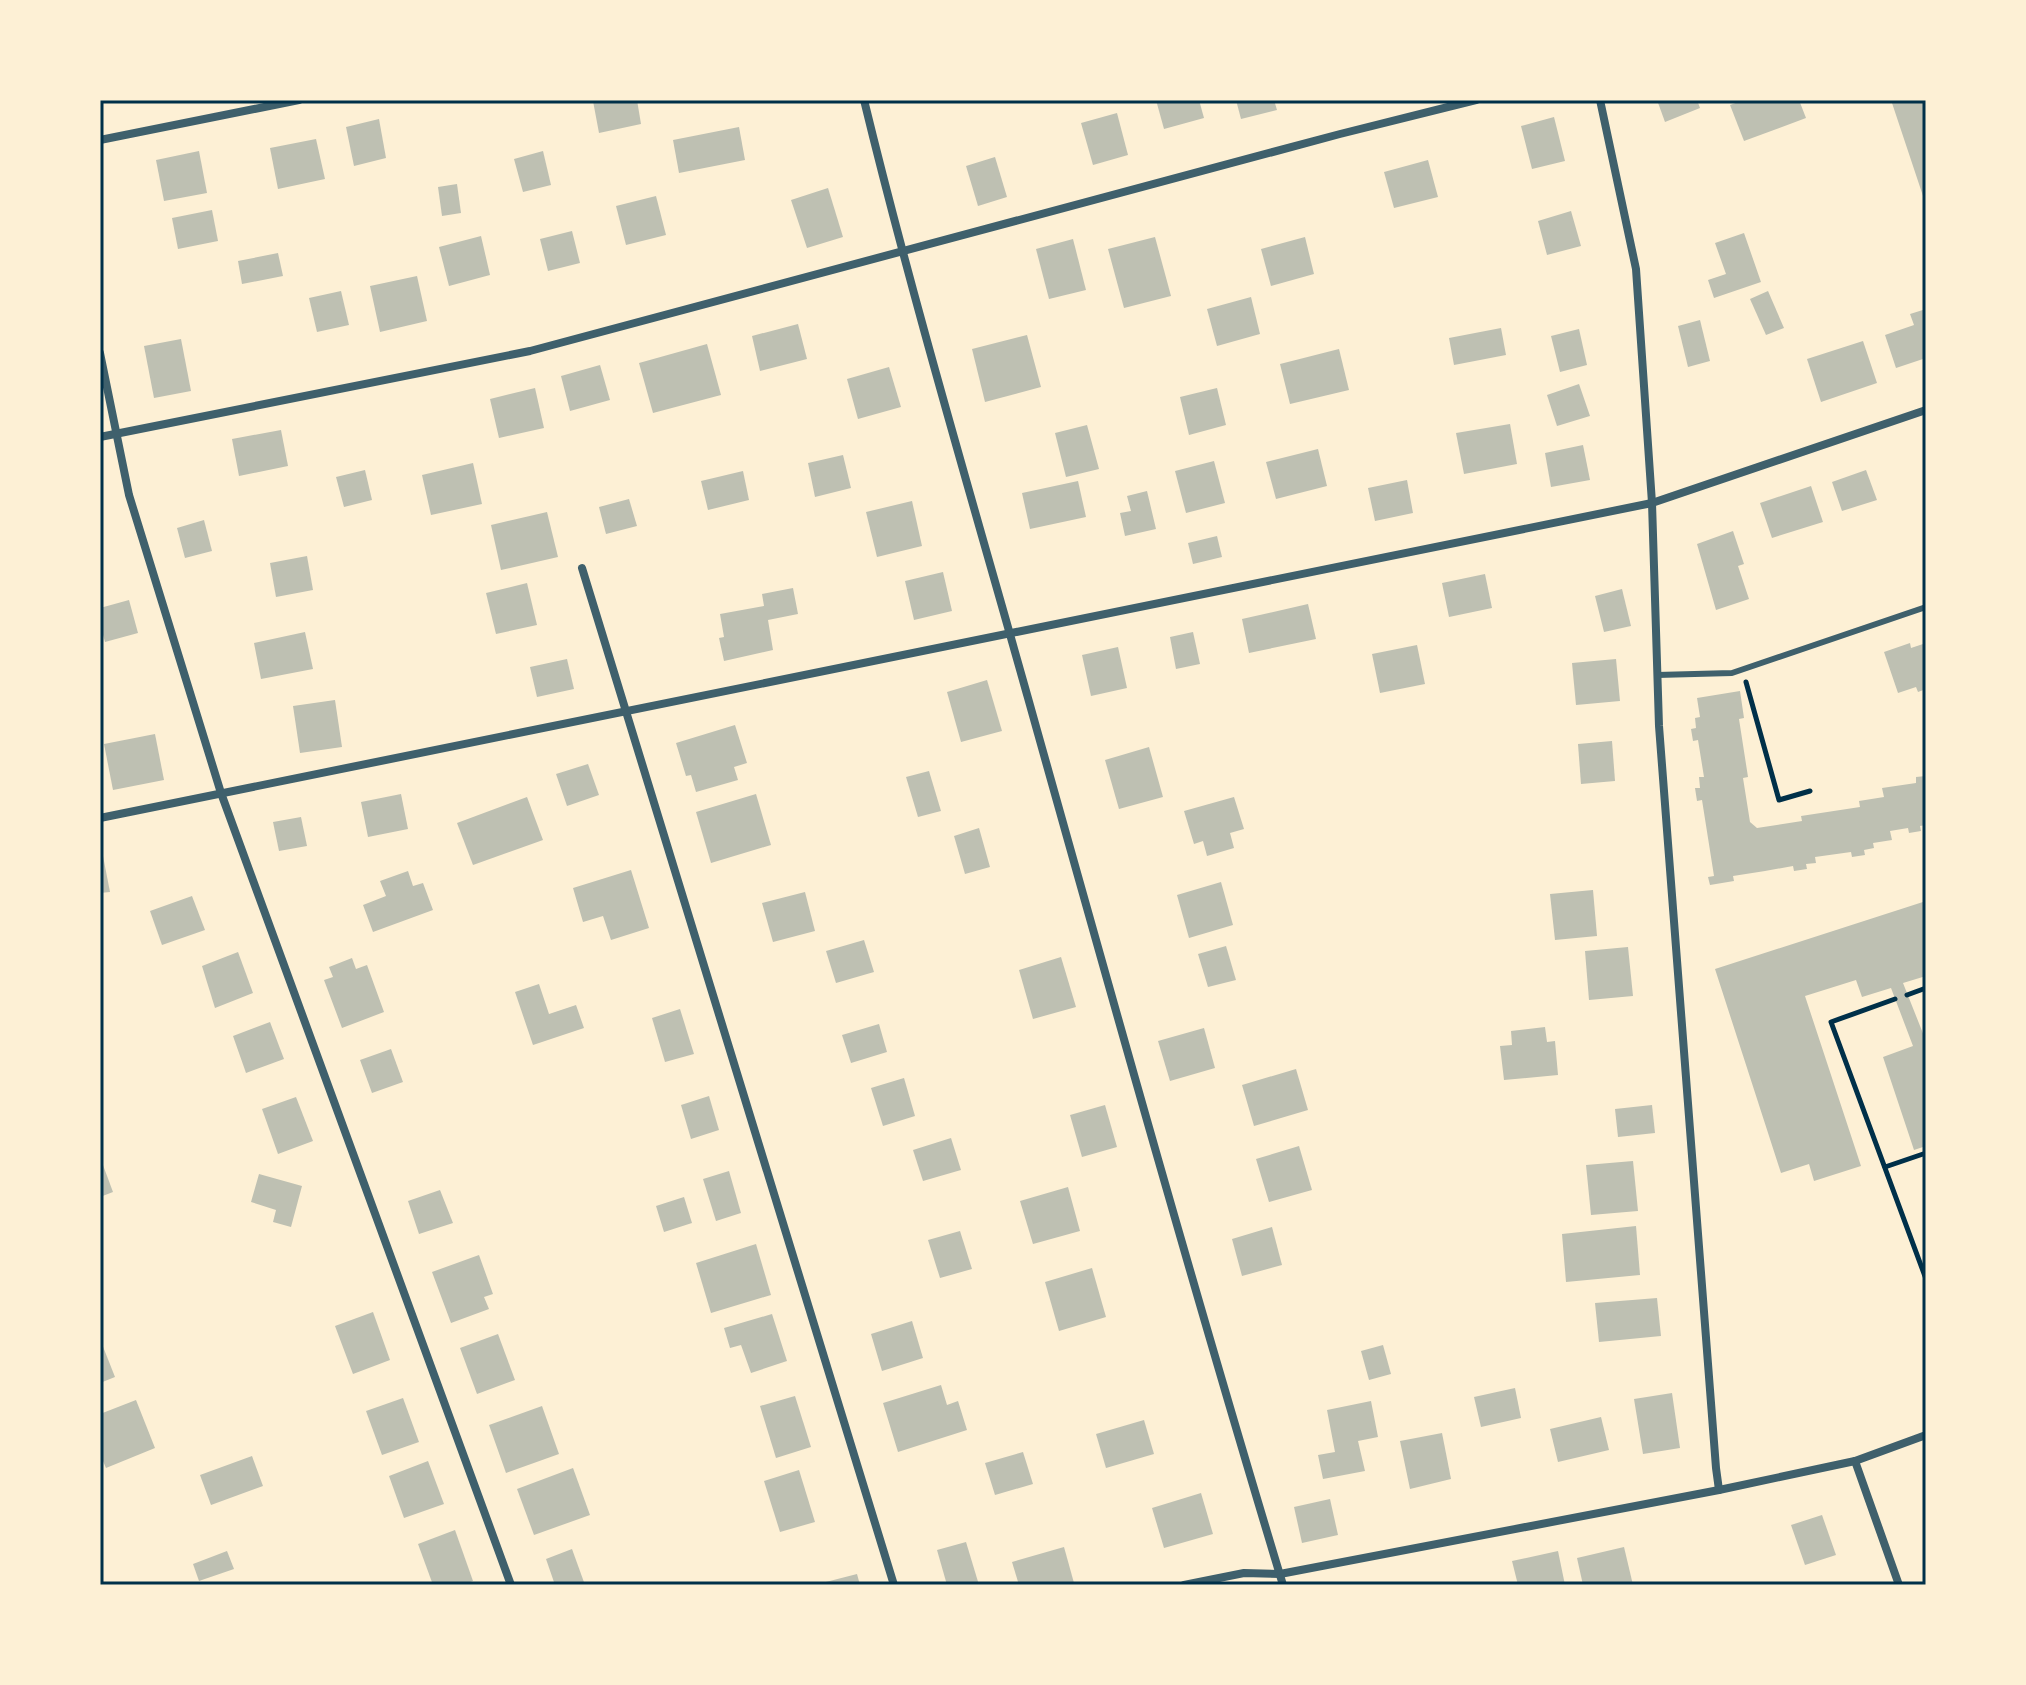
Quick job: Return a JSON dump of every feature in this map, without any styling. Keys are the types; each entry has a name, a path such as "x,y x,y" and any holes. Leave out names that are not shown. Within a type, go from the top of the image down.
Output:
{"street":[{"path":"100,140 299,100"},
{"path":"864,100 901,252 1137,1088 1283,1585"},
{"path":"100,437 530,351 1476,100"},
{"path":"1600,100 1636,269 1652,503 1657,675 1667,836 1719,1490"},
{"path":"100,353 129,495 221,793 511,1585"},
{"path":"100,818 1652,503 1926,410"},
{"path":"582,568 894,1585"},
{"path":"1184,1585 1244,1573 1280,1574 1719,1490 1855,1461 1926,1435"},
{"path":"1855,1461 1899,1585"}],"lane":[{"path":"1657,675 1732,673 1926,607"}],"path":[{"path":"1742,670 1779,800 1810,791"},
{"path":"1907,995 1926,988"},
{"path":"1895,999 1831,1022 1926,1279"},
{"path":"1885,1167 1926,1153"}],"building":[{"path":"637,100 641,124 599,133 593,101"},
{"path":"1156,100 1199,100 1204,118 1164,129"},
{"path":"1236,100 1274,100 1277,110 1241,119"},
{"path":"1657,100 1697,100 1700,108 1665,122"},
{"path":"1744,100 1799,100 1806,118 1744,141 1730,105"},
{"path":"1891,100 1926,100 1926,202 1925,202"},
{"path":"1117,113 1128,155 1093,165 1081,123"},
{"path":"1554,117 1565,161 1532,169 1521,126"},
{"path":"379,119 386,158 354,166 346,127"},
{"path":"739,127 745,160 679,173 673,140"},
{"path":"316,139 325,179 278,189 270,148"},
{"path":"199,151 207,193 164,201 156,160"},
{"path":"543,151 551,185 523,192 514,159"},
{"path":"995,157 1007,197 978,206 966,166"},
{"path":"1428,160 1438,197 1394,208 1384,172"},
{"path":"457,184 461,213 442,216 438,187"},
{"path":"828,188 843,237 807,248 791,200"},
{"path":"656,196 666,235 626,245 616,206"},
{"path":"212,210 218,241 178,249 172,218"},
{"path":"1571,211 1581,246 1547,255 1538,221"},
{"path":"572,231 580,263 548,271 540,239"},
{"path":"1744,233 1761,282 1714,298 1708,280 1726,274 1715,243"},
{"path":"481,236 490,275 449,286 439,247"},
{"path":"1155,237 1171,296 1124,308 1108,249"},
{"path":"1305,237 1314,274 1271,286 1261,249"},
{"path":"1073,239 1086,290 1049,299 1036,249"},
{"path":"278,253 283,276 242,284 238,261"},
{"path":"417,276 427,321 380,332 370,286"},
{"path":"341,291 349,325 317,332 309,298"},
{"path":"1768,291 1784,328 1766,335 1750,299"},
{"path":"1251,297 1260,334 1217,346 1207,309"},
{"path":"1926,309 1926,358 1896,368 1885,335 1914,325 1910,314"},
{"path":"1700,320 1710,361 1688,367 1678,326"},
{"path":"798,324 807,359 760,371 752,336"},
{"path":"1501,328 1506,355 1454,365 1449,338"},
{"path":"1579,329 1587,365 1560,372 1551,336"},
{"path":"1027,335 1041,387 985,402 972,349"},
{"path":"181,339 191,391 154,398 144,346"},
{"path":"1863,341 1877,383 1821,402 1807,359"},
{"path":"707,344 721,395 653,413 639,363"},
{"path":"1339,349 1349,390 1290,404 1280,364"},
{"path":"600,365 610,400 570,411 561,376"},
{"path":"889,367 901,407 858,419 847,379"},
{"path":"1579,384 1590,416 1557,426 1547,395"},
{"path":"535,388 544,428 499,438 490,399"},
{"path":"1217,388 1226,425 1189,435 1180,397"},
{"path":"1510,424 1517,464 1464,474 1456,433"},
{"path":"1087,425 1099,469 1066,477 1055,433"},
{"path":"281,430 288,466 239,476 232,439"},
{"path":"1583,445 1590,480 1551,487 1545,453"},
{"path":"1318,449 1327,486 1276,499 1266,462"},
{"path":"843,455 851,488 815,497 808,463"},
{"path":"1214,461 1225,503 1186,513 1175,471"},
{"path":"473,463 482,504 431,515 422,475"},
{"path":"365,470 372,500 344,507 336,477"},
{"path":"1866,470 1877,500 1842,511 1832,482"},
{"path":"743,471 749,500 708,510 701,481"},
{"path":"1407,480 1413,513 1375,521 1368,488"},
{"path":"1078,481 1086,517 1030,529 1022,493"},
{"path":"1811,486 1823,522 1772,538 1760,503"},
{"path":"1147,491 1156,529 1125,536 1120,513 1131,511 1127,496"},
{"path":"629,499 637,526 606,534 599,507"},
{"path":"912,501 922,546 877,557 866,512"},
{"path":"547,512 558,557 501,570 491,525"},
{"path":"204,520 212,551 185,558 177,528"},
{"path":"1733,531 1744,564 1738,566 1749,599 1716,610 1697,544"},
{"path":"1217,536 1222,557 1193,564 1188,543"},
{"path":"307,556 313,590 276,597 270,563"},
{"path":"943,572 952,611 914,620 905,581"},
{"path":"1485,574 1492,608 1449,617 1442,583"},
{"path":"527,583 537,625 496,634 486,593"},
{"path":"793,588 798,614 768,620 773,650 724,661 719,638 724,637 720,614 764,606 762,594"},
{"path":"1622,589 1631,626 1604,632 1595,596"},
{"path":"129,600 138,633 105,642 100,608"},
{"path":"1308,604 1316,639 1249,653 1242,619"},
{"path":"305,632 313,669 261,679 254,643"},
{"path":"1193,632 1200,664 1176,669 1170,637"},
{"path":"1910,643 1911,648 1926,643 1926,689 1918,692 1916,687 1898,693 1884,652"},
{"path":"1417,645 1425,684 1380,693 1372,654"},
{"path":"1118,647 1127,688 1091,696 1082,655"},
{"path":"567,659 574,689 537,697 530,667"},
{"path":"1616,659 1620,701 1576,705 1572,663"},
{"path":"987,680 1002,731 961,742 947,692"},
{"path":"1740,691 1744,718 1739,719 1748,777 1743,778 1750,822 1757,828 1802,821 1801,816 1860,807 1859,801 1884,797 1882,788 1916,783 1916,777 1926,776 1926,825 1920,826 1921,831 1909,833 1908,828 1890,831 1892,840 1873,843 1874,848 1864,850 1865,855 1852,857 1851,852 1815,857 1816,863 1806,864 1807,869 1794,871 1793,866 1733,876 1734,881 1710,885 1708,877 1714,876 1702,800 1697,801 1695,788 1700,788 1699,777 1704,777 1698,740 1693,741 1691,729 1696,728 1695,718 1700,717 1697,698"},
{"path":"335,700 342,747 300,753 293,706"},
{"path":"735,725 747,763 734,767 738,780 696,792 691,775 686,776 676,743"},
{"path":"155,734 164,780 113,790 104,744"},
{"path":"1612,741 1615,781 1581,784 1578,744"},
{"path":"1149,747 1163,797 1119,809 1105,760"},
{"path":"588,764 599,795 567,806 556,774"},
{"path":"929,771 941,811 918,817 906,777"},
{"path":"401,794 408,829 368,837 361,802"},
{"path":"756,794 771,845 711,863 696,812"},
{"path":"527,797 543,840 473,865 457,823"},
{"path":"1234,797 1244,829 1230,833 1234,848 1207,856 1203,841 1194,844 1184,811"},
{"path":"301,817 307,846 279,851 273,822"},
{"path":"979,828 990,867 965,874 954,836"},
{"path":"100,856 103,856 110,892 100,893"},
{"path":"631,870 649,928 611,940 603,916 583,922 573,888"},
{"path":"408,871 413,886 423,883 433,910 373,932 363,905 386,896 380,881"},
{"path":"1221,882 1233,925 1189,938 1177,895"},
{"path":"1593,890 1597,936 1555,940 1550,894"},
{"path":"805,892 815,931 773,942 762,903"},
{"path":"192,896 205,930 162,945 150,911"},
{"path":"1926,901 1926,976 1903,983 1926,1041 1926,1146 1914,1150 1883,1057 1913,1046 1891,988 1862,997 1856,980 1805,996 1861,1166 1814,1181 1809,1164 1781,1173 1715,969"},
{"path":"864,940 874,972 836,983 826,951"},
{"path":"1226,946 1236,980 1208,987 1198,954"},
{"path":"1628,947 1633,996 1589,1000 1585,951"},
{"path":"238,952 253,993 215,1008 202,966"},
{"path":"1061,957 1076,1007 1033,1019 1019,970"},
{"path":"352,958 356,969 367,965 384,1012 342,1028 324,980 333,977 329,967"},
{"path":"539,984 549,1014 576,1005 584,1028 533,1045 515,992"},
{"path":"680,1009 694,1054 665,1062 652,1018"},
{"path":"270,1022 284,1059 246,1073 233,1036"},
{"path":"879,1024 887,1052 851,1063 842,1035"},
{"path":"1545,1027 1547,1042 1555,1041 1558,1075 1504,1080 1500,1046 1512,1045 1511,1031"},
{"path":"1204,1028 1215,1068 1170,1081 1158,1041"},
{"path":"391,1049 403,1082 372,1093 360,1060"},
{"path":"1296,1069 1308,1110 1254,1126 1242,1085"},
{"path":"904,1078 915,1116 883,1126 871,1088"},
{"path":"709,1096 719,1130 691,1139 681,1105"},
{"path":"296,1097 313,1141 278,1154 262,1109"},
{"path":"1105,1105 1117,1147 1082,1157 1070,1115"},
{"path":"1652,1105 1655,1133 1618,1137 1615,1109"},
{"path":"951,1138 961,1170 923,1181 913,1150"},
{"path":"1299,1146 1312,1190 1269,1202 1256,1159"},
{"path":"100,1157 113,1192 100,1197"},
{"path":"1633,1161 1638,1211 1591,1215 1586,1165"},
{"path":"729,1171 741,1213 716,1221 703,1179"},
{"path":"259,1174 302,1186 291,1227 273,1222 276,1210 251,1202"},
{"path":"1068,1187 1080,1231 1033,1244 1020,1201"},
{"path":"440,1190 453,1223 419,1234 408,1201"},
{"path":"684,1197 692,1223 664,1232 656,1206"},
{"path":"1636,1226 1640,1275 1566,1282 1562,1234"},
{"path":"1272,1227 1282,1265 1242,1276 1232,1239"},
{"path":"960,1231 972,1269 940,1278 928,1240"},
{"path":"756,1244 771,1295 711,1313 696,1263"},
{"path":"479,1255 493,1294 484,1297 489,1309 451,1323 432,1272"},
{"path":"1092,1268 1106,1317 1059,1331 1045,1282"},
{"path":"1657,1298 1661,1336 1599,1342 1595,1303"},
{"path":"373,1312 390,1360 353,1374 335,1326"},
{"path":"772,1314 787,1361 751,1373 741,1345 730,1348 724,1328"},
{"path":"912,1321 923,1358 882,1371 871,1334"},
{"path":"498,1334 515,1380 477,1394 460,1348"},
{"path":"100,1339 115,1377 100,1383"},
{"path":"1383,1345 1391,1374 1369,1380 1361,1351"},
{"path":"941,1385 947,1405 958,1401 967,1430 898,1452 883,1403"},
{"path":"1515,1388 1521,1418 1481,1427 1474,1397"},
{"path":"1672,1393 1680,1448 1643,1454 1634,1399"},
{"path":"795,1396 811,1447 776,1458 760,1406"},
{"path":"403,1398 419,1442 382,1455 366,1411"},
{"path":"136,1400 155,1448 106,1468 100,1454 100,1414"},
{"path":"1371,1401 1378,1437 1358,1441 1365,1471 1323,1479 1318,1455 1335,1452 1327,1410"},
{"path":"542,1406 559,1454 506,1473 489,1425"},
{"path":"1601,1417 1609,1450 1558,1462 1550,1429"},
{"path":"1144,1420 1154,1454 1106,1468 1096,1434"},
{"path":"1442,1433 1451,1479 1410,1489 1400,1441"},
{"path":"1023,1452 1033,1484 995,1495 985,1463"},
{"path":"252,1456 263,1486 211,1505 200,1475"},
{"path":"428,1461 444,1504 404,1518 389,1476"},
{"path":"573,1468 590,1515 534,1535 517,1489"},
{"path":"799,1470 815,1522 780,1532 764,1481"},
{"path":"1201,1493 1213,1534 1164,1548 1152,1508"},
{"path":"1330,1499 1338,1535 1302,1543 1294,1507"},
{"path":"1822,1515 1836,1555 1805,1565 1791,1525"},
{"path":"455,1530 473,1581 462,1585 433,1585 418,1544"},
{"path":"966,1542 979,1585 947,1585 937,1550"},
{"path":"1064,1547 1074,1583 1019,1585 1012,1562"},
{"path":"1624,1547 1633,1585 1583,1585 1577,1558"},
{"path":"572,1549 585,1585 555,1585 546,1559"},
{"path":"227,1551 234,1569 199,1581 193,1564"},
{"path":"1558,1551 1565,1585 1518,1585 1512,1561"},
{"path":"857,1574 860,1585 818,1585 818,1584"}]}
